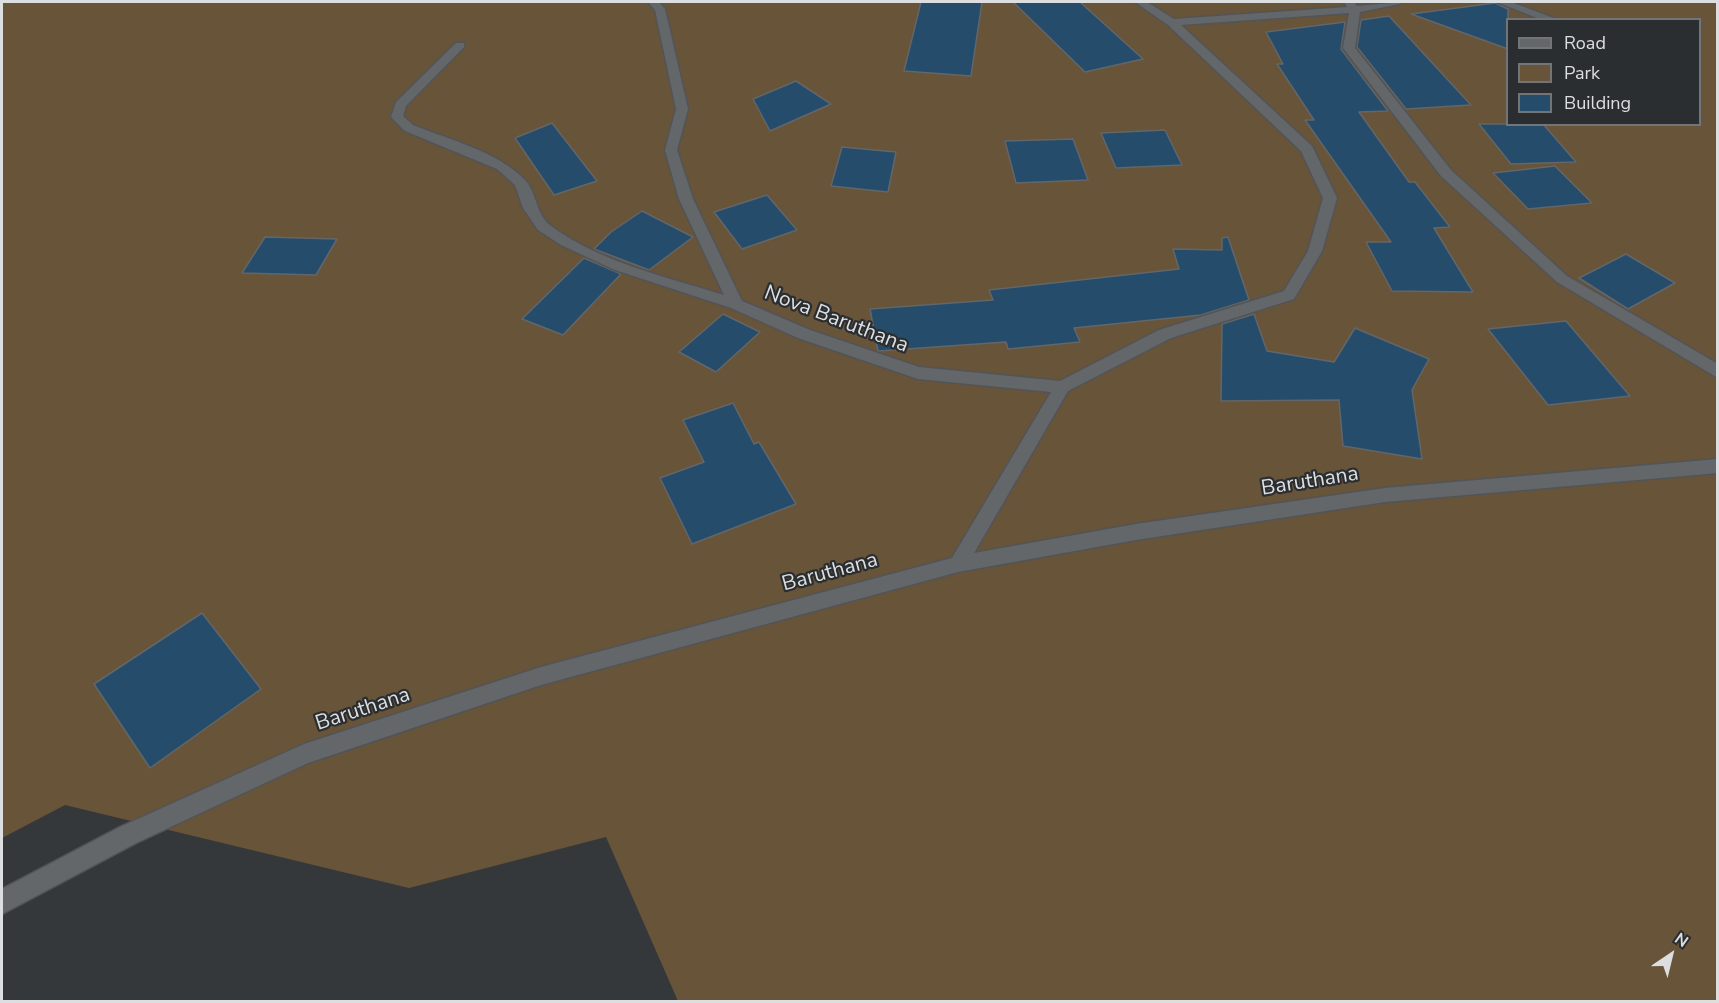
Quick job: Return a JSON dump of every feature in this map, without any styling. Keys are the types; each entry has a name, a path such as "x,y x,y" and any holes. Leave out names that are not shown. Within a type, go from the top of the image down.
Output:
{"street":[{"name":"Nova Baruthana","path":"653,2 660,9 682,109 671,150 686,199 736,304 804,334 918,373 1062,387"},
{"path":"958,564 1062,387 1165,334 1289,295 1315,251 1325,221 1330,198 1307,149 1172,24 1140,2"},
{"path":"1172,24 1396,2"},
{"path":"1502,2 1548,18"},
{"path":"1352,6 1349,48 1446,173 1562,279 1718,372"},
{"path":"460,45 400,105 397,117 409,128 502,166 521,183 530,208 543,227 566,242 620,267 736,304"},
{"name":"Baruthana","path":"2,902 128,835 304,754 541,676 958,564 1136,532 1385,495 1718,466"}],"green space":[{"path":"2,2 1717,2 1717,1001 678,1001 606,837 409,888 65,805 2,838"}],"building":[{"path":"921,2 982,2 971,76 904,71"},
{"path":"1013,2 1080,2 1143,59 1085,72"},
{"path":"1495,3 1508,9 1506,48 1411,14"},
{"path":"1389,16 1471,105 1406,109 1357,47 1361,20"},
{"path":"1345,22 1341,49 1388,111 1359,112 1409,182 1415,182 1450,227 1434,228 1473,292 1392,291 1366,242 1391,242 1305,120 1314,120 1277,64 1283,64 1266,32"},
{"path":"796,81 831,104 770,131 753,99"},
{"path":"552,123 597,181 554,195 515,138"},
{"path":"1479,124 1545,126 1576,162 1511,164"},
{"path":"1165,130 1182,165 1116,168 1101,133"},
{"path":"1073,139 1088,180 1016,183 1005,141"},
{"path":"842,147 896,152 888,192 831,186"},
{"path":"1555,166 1592,203 1528,209 1493,173"},
{"path":"767,195 797,230 742,249 714,212"},
{"path":"642,211 693,237 649,270 594,249 611,232"},
{"path":"265,237 337,239 316,275 242,273"},
{"path":"1228,237 1249,300 1201,315 1074,328 1080,342 1008,349 1006,342 878,351 870,309 993,300 989,290 1179,269 1173,249 1222,250 1222,238"},
{"path":"1626,254 1675,283 1628,309 1579,278"},
{"path":"584,258 621,274 563,335 522,319"},
{"path":"723,314 760,332 716,372 679,352"},
{"path":"1254,314 1267,351 1334,362 1355,328 1429,359 1412,390 1422,459 1343,446 1339,400 1221,401 1222,324"},
{"path":"1566,321 1630,396 1548,405 1488,329"},
{"path":"733,403 754,444 759,442 796,504 692,544 660,478 704,462 683,420"},
{"path":"202,613 261,689 150,768 94,684"}]}
